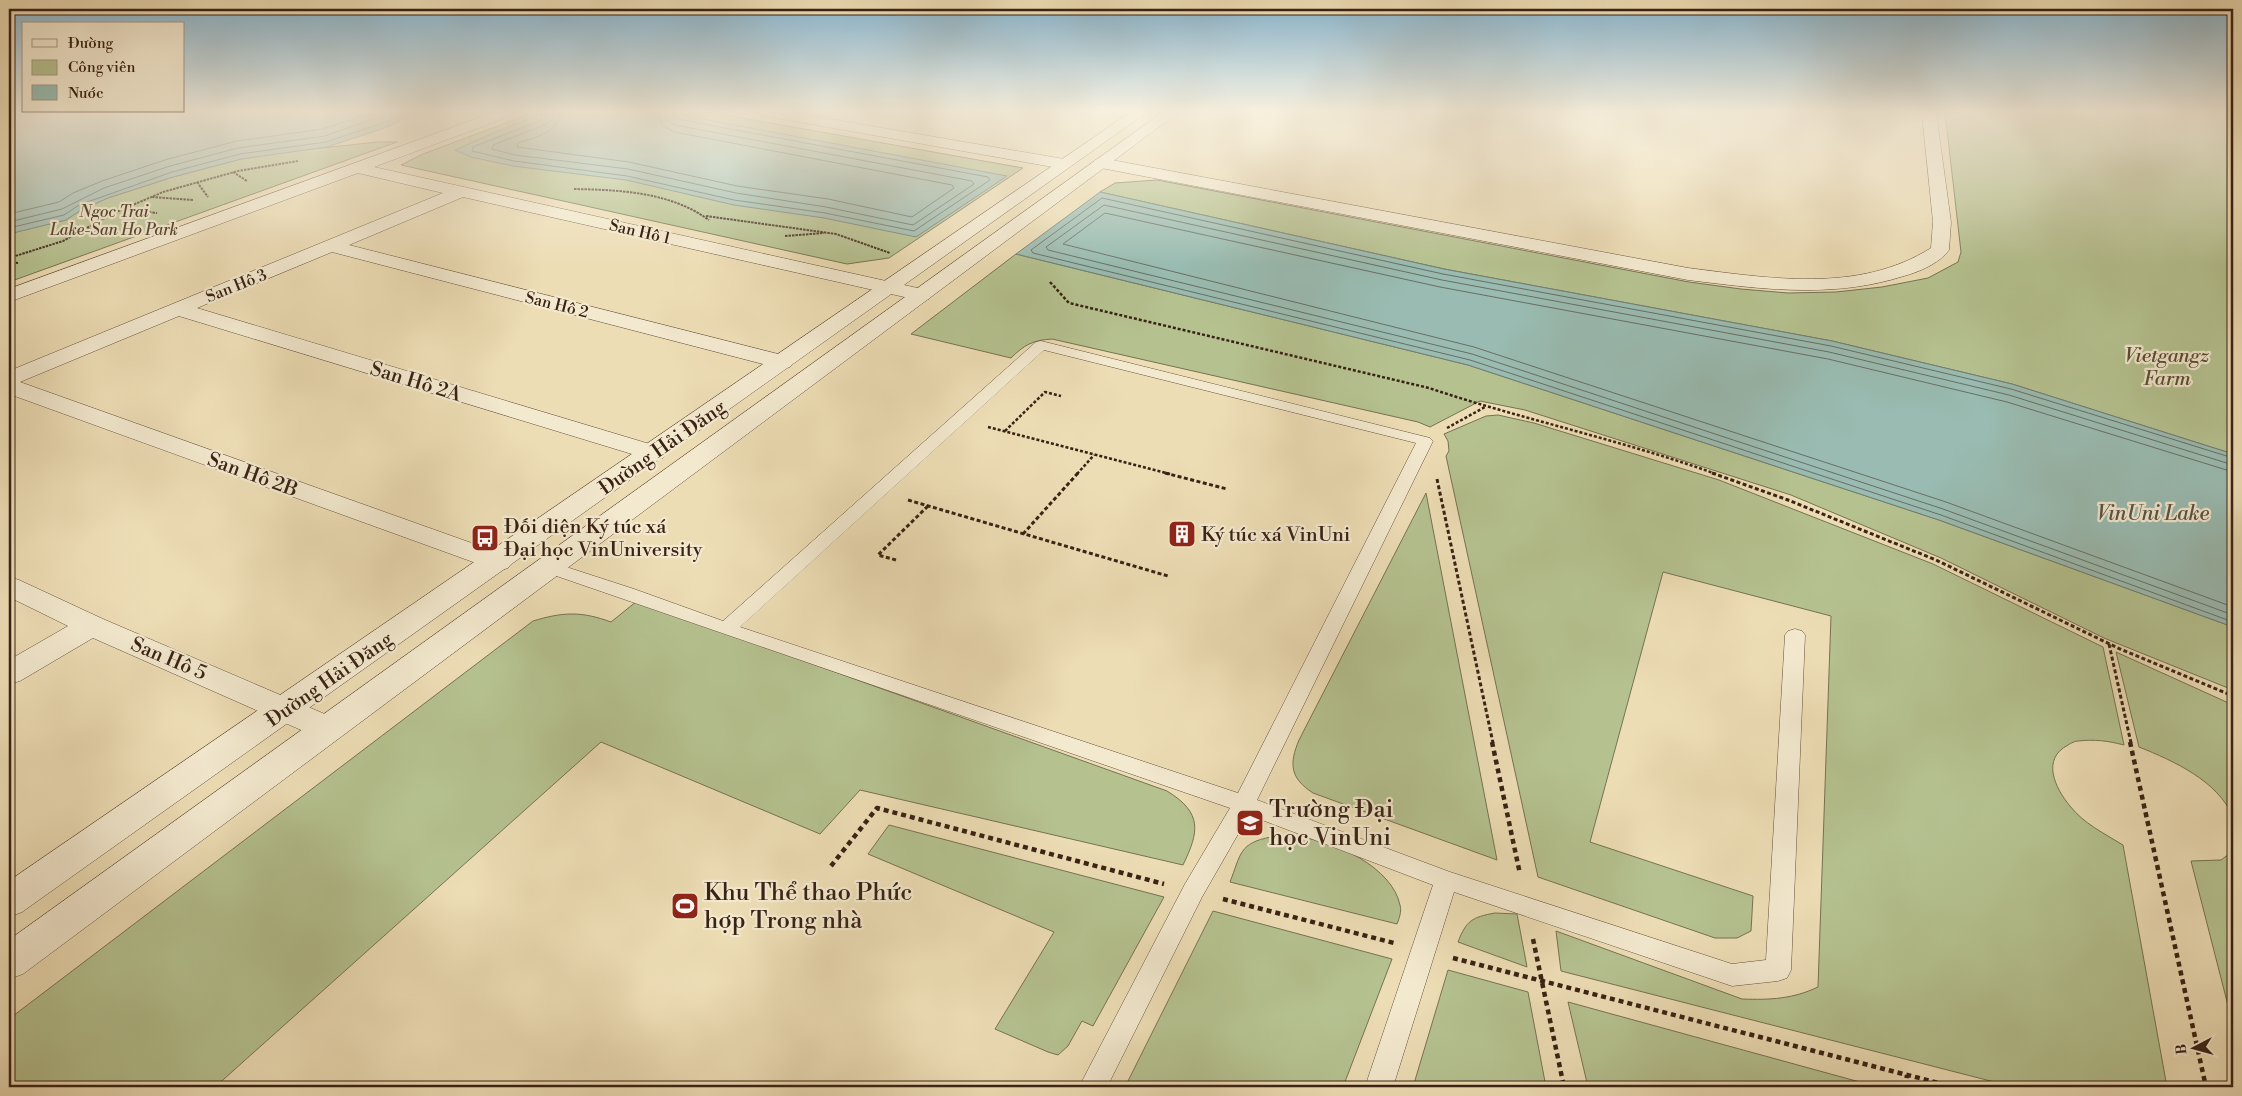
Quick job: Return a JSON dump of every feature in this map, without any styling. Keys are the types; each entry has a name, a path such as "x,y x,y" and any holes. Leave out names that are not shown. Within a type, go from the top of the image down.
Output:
{"street":[{"path":"9,296 370,163"},
{"path":"1059,163 1064,164"},
{"name":"Đường Hải Đăng","path":"9,962 1101,163"},
{"path":"1102,163 1688,274 1760,283 1824,285 1874,279 1900,272 1940,250 1942,222 1935,163"},
{"name":"Đường Hải Đăng","path":"9,902 654,453 1064,164"},
{"name":"San Hô 1","path":"357,168 922,294"},
{"name":"San Hô 3","path":"9,379 462,191"},
{"name":"San Hô 2","path":"332,246 782,362"},
{"name":"San Hô 2A","path":"178,309 654,453"},
{"name":"San Hô 2B","path":"9,386 498,562"},
{"name":"San Hô 5","path":"9,586 92,626 329,729"},
{"path":"9,673 92,626"}],"lane":[{"path":"726,629 1041,345 1425,441 1244,804 1193,891 1093,1087"},
{"path":"548,568 628,593 726,629 1244,804 1446,880 1732,975 1778,970 1795,634"},
{"path":"1379,1087 1446,880"}],"path":[{"path":"9,258 63,241 150,197 233,172 286,163"},
{"path":"233,172 254,186"},
{"path":"197,182 211,201 202,200"},
{"path":"150,197 194,200"},
{"path":"121,210 159,213"},
{"path":"704,216 829,233 855,240 892,254"},
{"path":"782,236 829,233"},
{"path":"9,266 13,263"},
{"path":"1050,282 1069,303 1402,381 1682,462 1788,500 1936,560 2109,644 2233,696"},
{"path":"1004,431 1045,392 1060,396"},
{"path":"1425,441 1485,406"},
{"path":"958,420 1227,489"},
{"path":"1023,534 1094,454"},
{"path":"1412,465 1436,471 1564,1087"},
{"path":"878,491 1168,576"},
{"path":"896,560 878,555 928,506"},
{"path":"2109,644 2206,1087"},
{"path":"831,866 878,808 1423,951 1954,1087"},
{"path":"1905,1087 1908,1075"}],"green space":[{"name":"Ngoc Trai Lake-San Ho Park","path":"225,163 338,163 9,282 9,234 66,220 81,210 108,198 173,177"},
{"path":"405,163 996,163 1023,168 889,258 847,264 401,165"},
{"name":"Vietgangz Farm","path":"1951,163 2233,163 2233,454 2012,384 1832,341 1444,269 1100,192 1115,183 1157,180 1689,282 1788,293 1836,292 1882,287 1928,278 1958,262 1961,252"},
{"path":"1016,254 1468,365 1939,520 2233,627 2233,690 2104,638 1941,558 1791,495 1525,410 1480,401 1430,427 1418,422 1052,339 1029,344 1011,358 911,334"},
{"path":"1498,415 1534,423 1719,480 1933,564 2103,647 2124,745 2096,740 2073,742 2060,751 2055,758 2053,774 2064,799 2075,812 2095,828 2123,845 2167,1087 2014,1087 1561,971 1556,931 1742,999 1781,998 1800,994 1818,987 1831,616 1663,572 1590,842 1753,896 1751,931 1737,938 1715,938 1538,877 1446,456 1449,451 1448,441 1444,434 1486,416"},
{"path":"1426,493 1497,860 1313,793 1300,782 1294,770 1294,756 1299,740"},
{"path":"637,601 1167,791 1187,807 1192,815 1194,824 1192,843 1183,865 860,790 820,834 601,742 215,1087 9,1087 9,1019 533,621 563,614 581,614 611,622"},
{"path":"2116,652 2233,705 2233,817 2217,793 2194,774 2139,747"},
{"path":"889,825 1164,897 1093,1026 1082,1021 1068,1046 1058,1055 995,1029 1054,932 868,854"},
{"path":"1271,837 1299,837 1313,840 1345,850 1360,858 1386,879 1395,891 1401,907 1397,924 1230,882 1239,857 1247,846"},
{"path":"2233,851 2233,1025 2191,861 2221,860"},
{"path":"1213,911 1392,959 1343,1087 1125,1087"},
{"path":"1495,913 1517,914 1527,967 1458,942 1464,929 1471,921 1481,916"},
{"path":"1448,970 1528,992 1546,1087 1413,1087"},
{"path":"1568,1002 1878,1087 1588,1087"}],"water":[{"path":"9,163 225,163 173,177 108,198 81,210 66,220 9,234"},
{"path":"500,163 938,163 1007,176 916,237 824,218 734,205 626,180"},
{"name":"VinUni Lake","path":"1100,192 1444,269 1832,341 2012,384 2233,454 2233,627 1939,520 1468,365 1016,254"}],"place":[{"name":"Ký túc xá VinUni","path":"1182,534"},
{"name":"Đối diện Ký túc xá Đại học VinUniversity","path":"485,538"},
{"name":"Trường Đại học VinUni","path":"1250,823"},
{"name":"Khu Thể thao Phức hợp Trong nhà","path":"685,906"}]}
